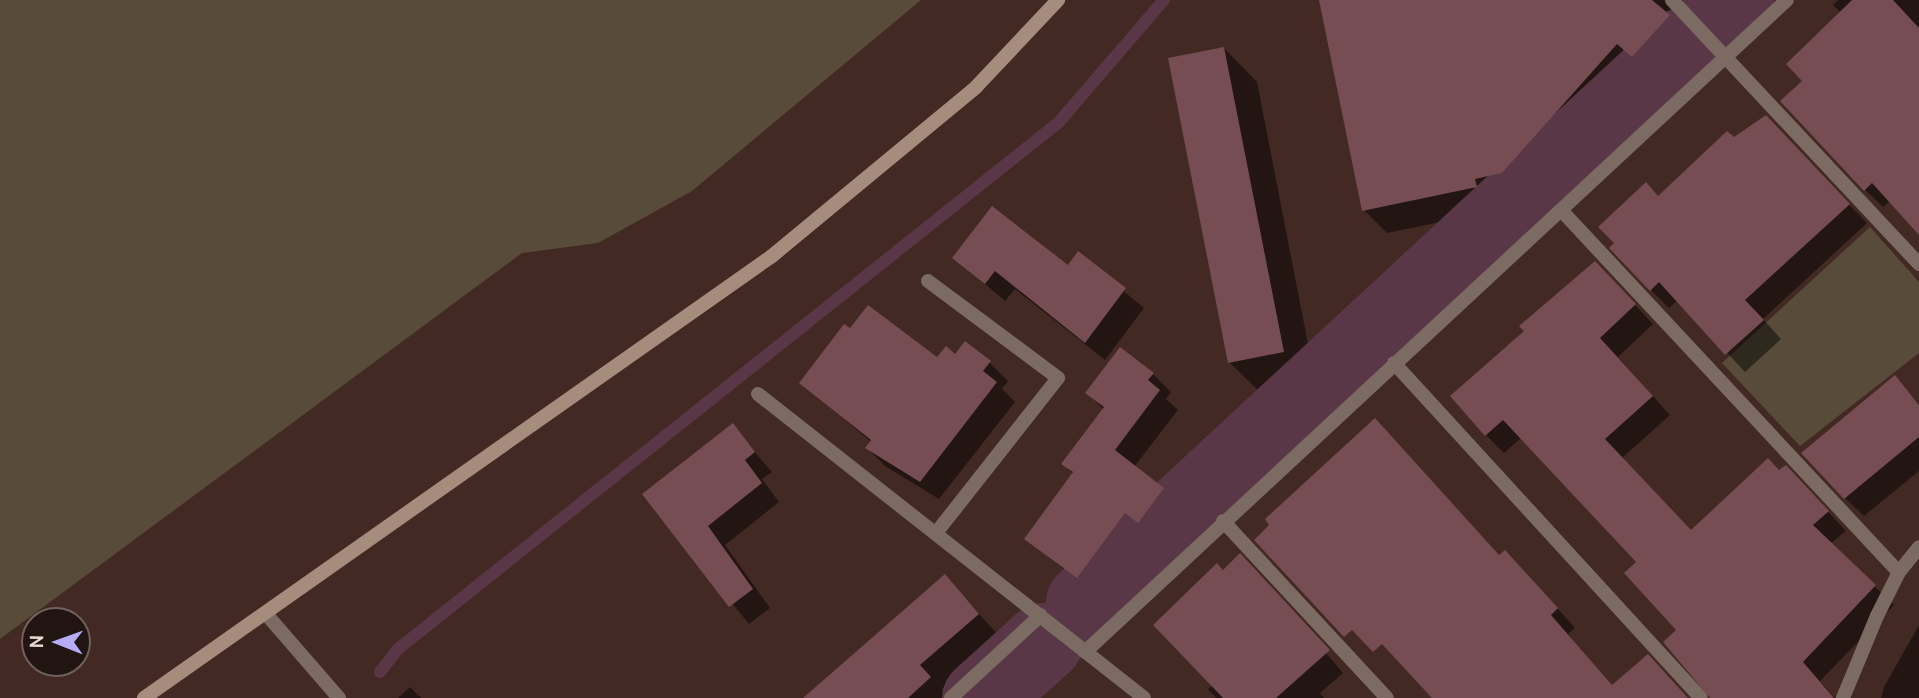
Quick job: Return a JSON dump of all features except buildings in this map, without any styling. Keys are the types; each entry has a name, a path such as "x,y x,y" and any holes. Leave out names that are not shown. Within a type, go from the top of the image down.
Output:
{"street":[{"path":"144,698 267,615 772,257 976,86 1058,0"},
{"path":"1672,0 1919,264"},
{"path":"1085,652 1787,0"},
{"path":"1561,210 1899,572"},
{"path":"928,281 1058,378 937,532"},
{"path":"1394,363 1701,698"},
{"path":"758,394 937,532 1144,698"},
{"path":"1223,521 1387,698"},
{"path":"1843,698 1848,677 1899,572 1919,547"},
{"path":"267,615 339,698"},
{"path":"951,698 1041,615"}],"shaded area":[{"path":"0,0 921,0 692,191 598,243 522,253 43,607 21,607 21,623 0,639"},
{"path":"1870,227 1919,282 1919,353 1800,446 1722,363"}],"waterway":[{"path":"380,672 398,649 1059,122 1164,0"},
{"path":"1719,14 1734,0"},
{"path":"1085,602 1686,45"},
{"path":"981,698 1043,642"}]}
